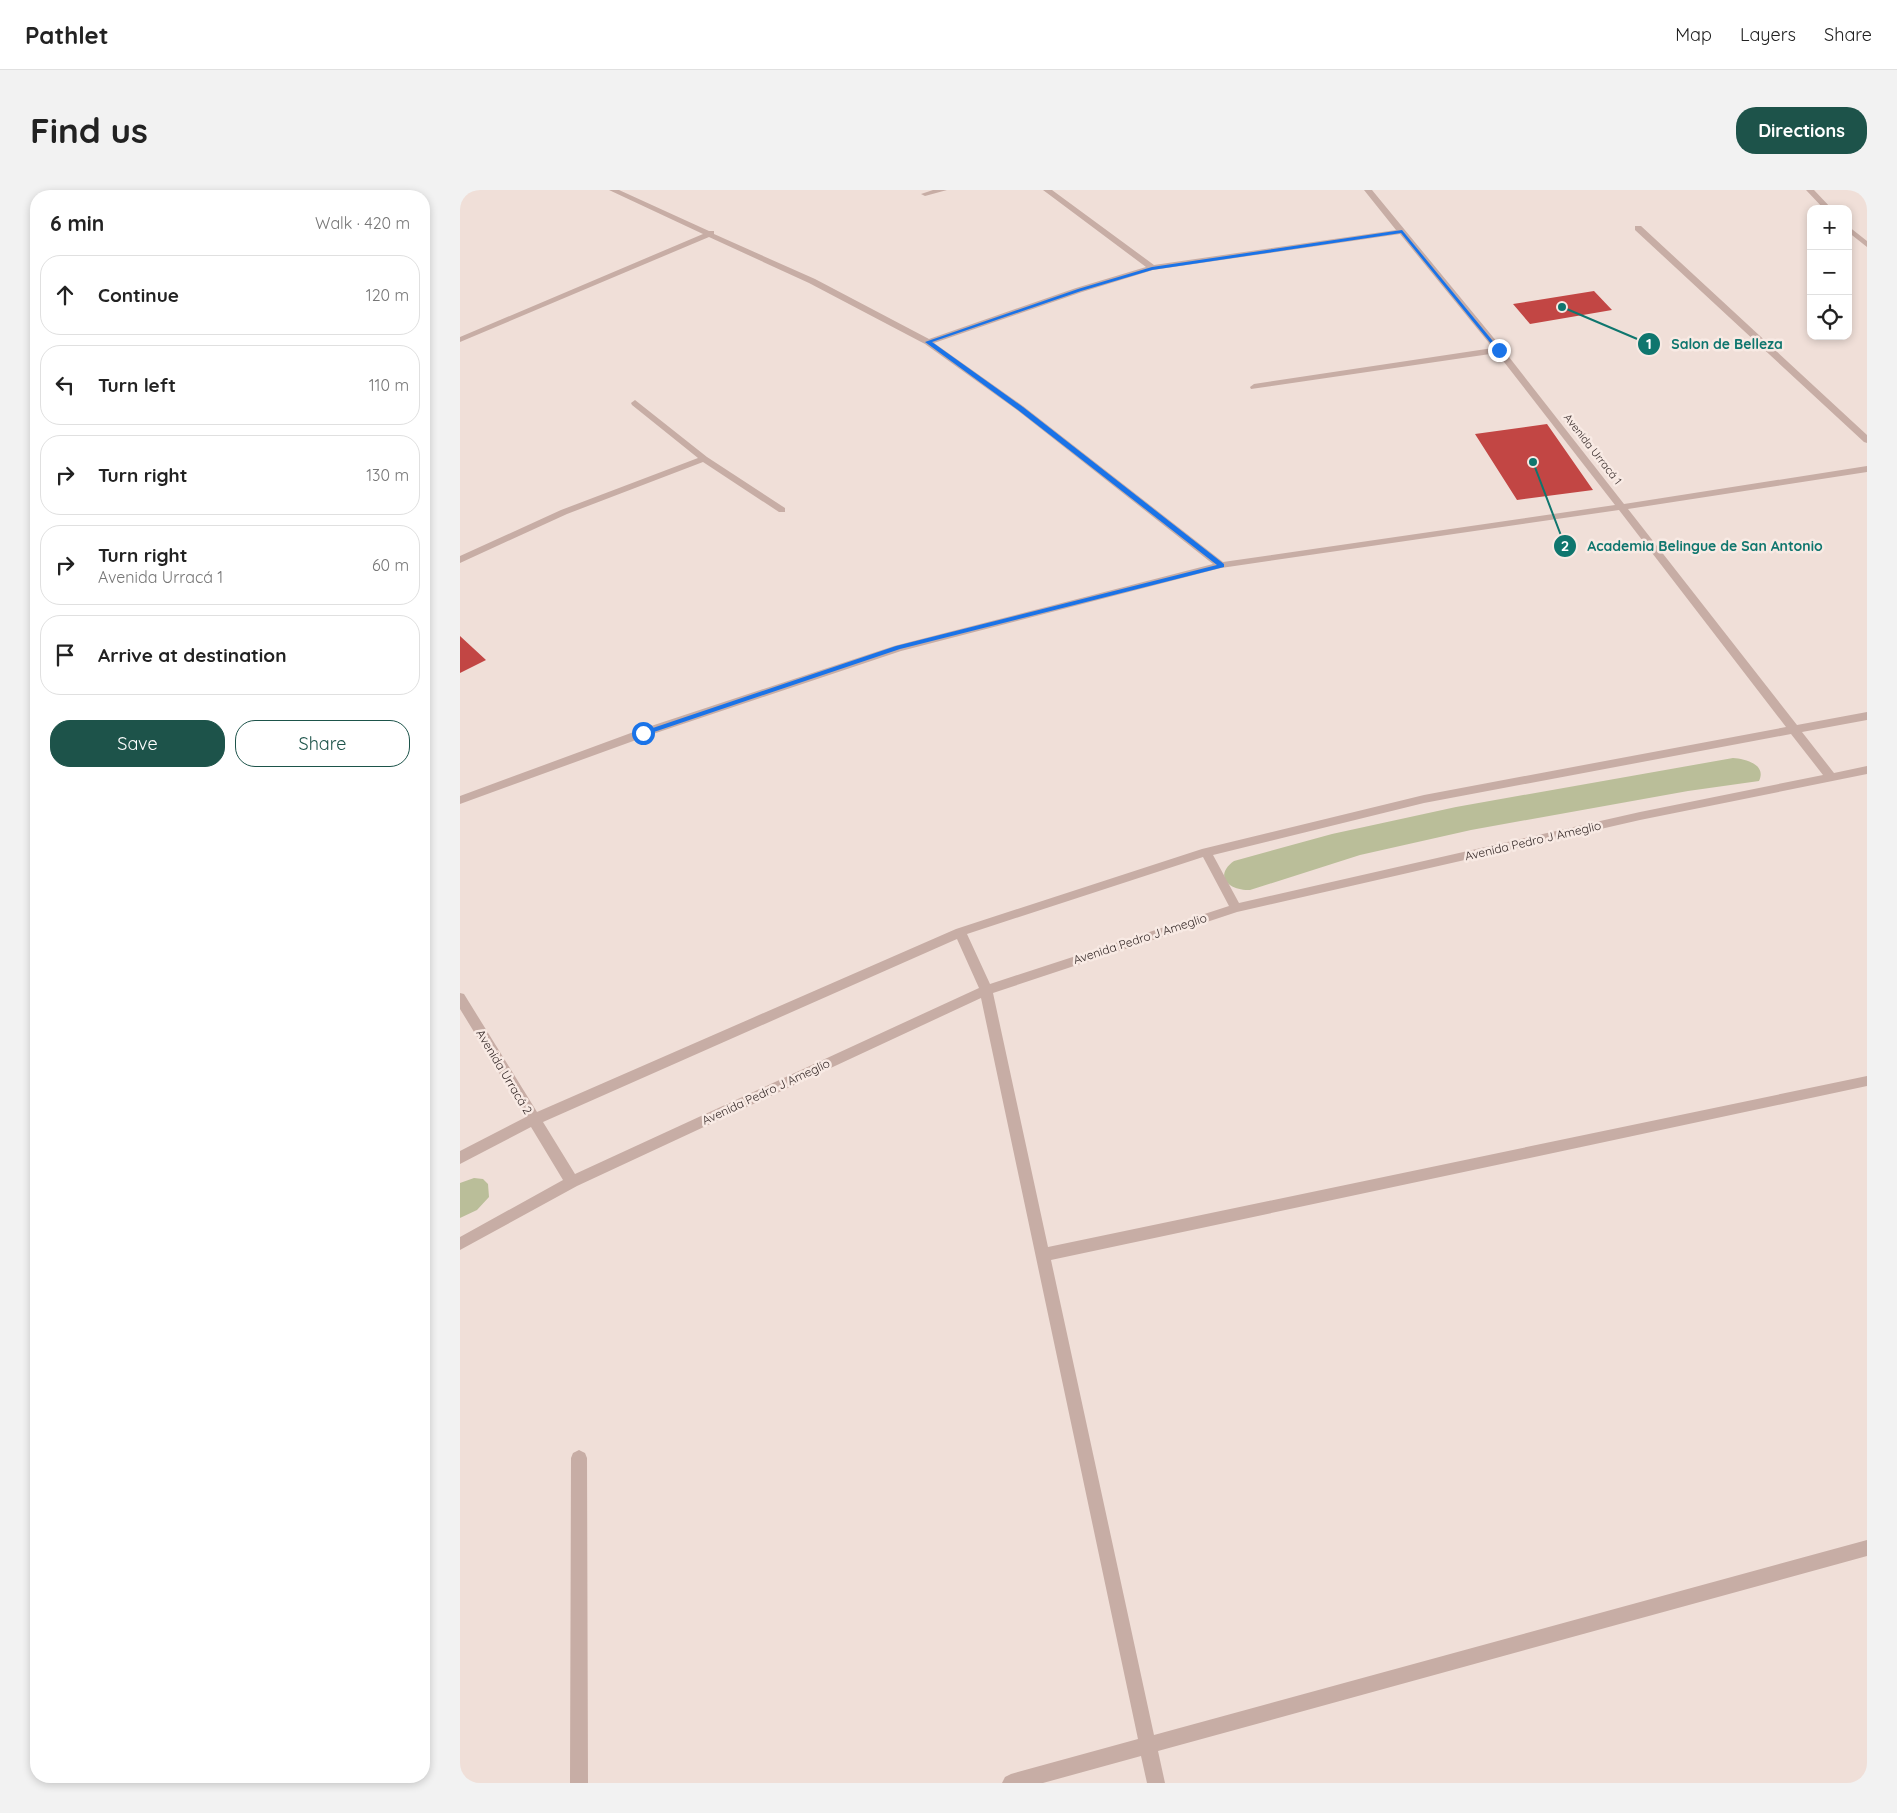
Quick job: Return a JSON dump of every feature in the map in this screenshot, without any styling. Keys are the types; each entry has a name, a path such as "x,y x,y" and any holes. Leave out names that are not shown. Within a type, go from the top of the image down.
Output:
{"street":[{"path":"613,190 711,233 812,281 928,342 1020,408 1222,566"},
{"path":"925,194 943,190"},
{"path":"1047,190 1152,268"},
{"name":"Avenida Urracá 1","path":"1368,190 1499,350 1623,507 1795,728 1830,776"},
{"path":"1810,190 1824,205"},
{"path":"1638,228 1867,440"},
{"path":"928,342 1080,290 1152,268 1402,231"},
{"path":"1852,232 1867,245"},
{"path":"460,340 711,233"},
{"path":"1254,387 1499,350"},
{"path":"635,403 704,459 782,510"},
{"path":"460,560 564,512 704,459"},
{"path":"460,800 643,733 898,648 1222,566 1867,469"},
{"path":"460,1158 533,1120 960,932 1206,852 1424,799 1867,716"},
{"name":"Avenida Pedro J Ameglio","path":"460,1244 572,1182 986,990 1236,908 1630,819 1830,776 1867,770"},
{"path":"1206,852 1236,908"},
{"path":"960,932 986,990 1156,1783"},
{"name":"Avenida Urracá 2","path":"460,998 572,1182"},
{"path":"1042,1255 1867,1082"},
{"path":"579,1783 580,1458"},
{"path":"1011,1783 1867,1548"}],"green space":[{"path":"1733,758 1749,761 1754,764 1760,770 1759,781 1688,791 1471,830 1360,855 1250,890 1242,890 1230,885 1224,877 1228,867 1234,861 1332,834 1456,807"},
{"path":"474,1178 483,1179 488,1184 489,1197 477,1210 460,1218 460,1183"}],"building":[{"path":"1594,291 1612,310 1530,324 1513,304"},
{"path":"1547,424 1593,490 1517,500 1475,434"},
{"path":"460,636 486,660 460,673"}],"place":[{"name":"Salon de Belleza","path":"1562,307"},
{"name":"Academia Belingue de San Antonio","path":"1533,462"}],"route":[{"path":"643,733 898,648 1222,566 1020,408 928,342 1080,290 1152,268 1402,231 1499,350"}]}
